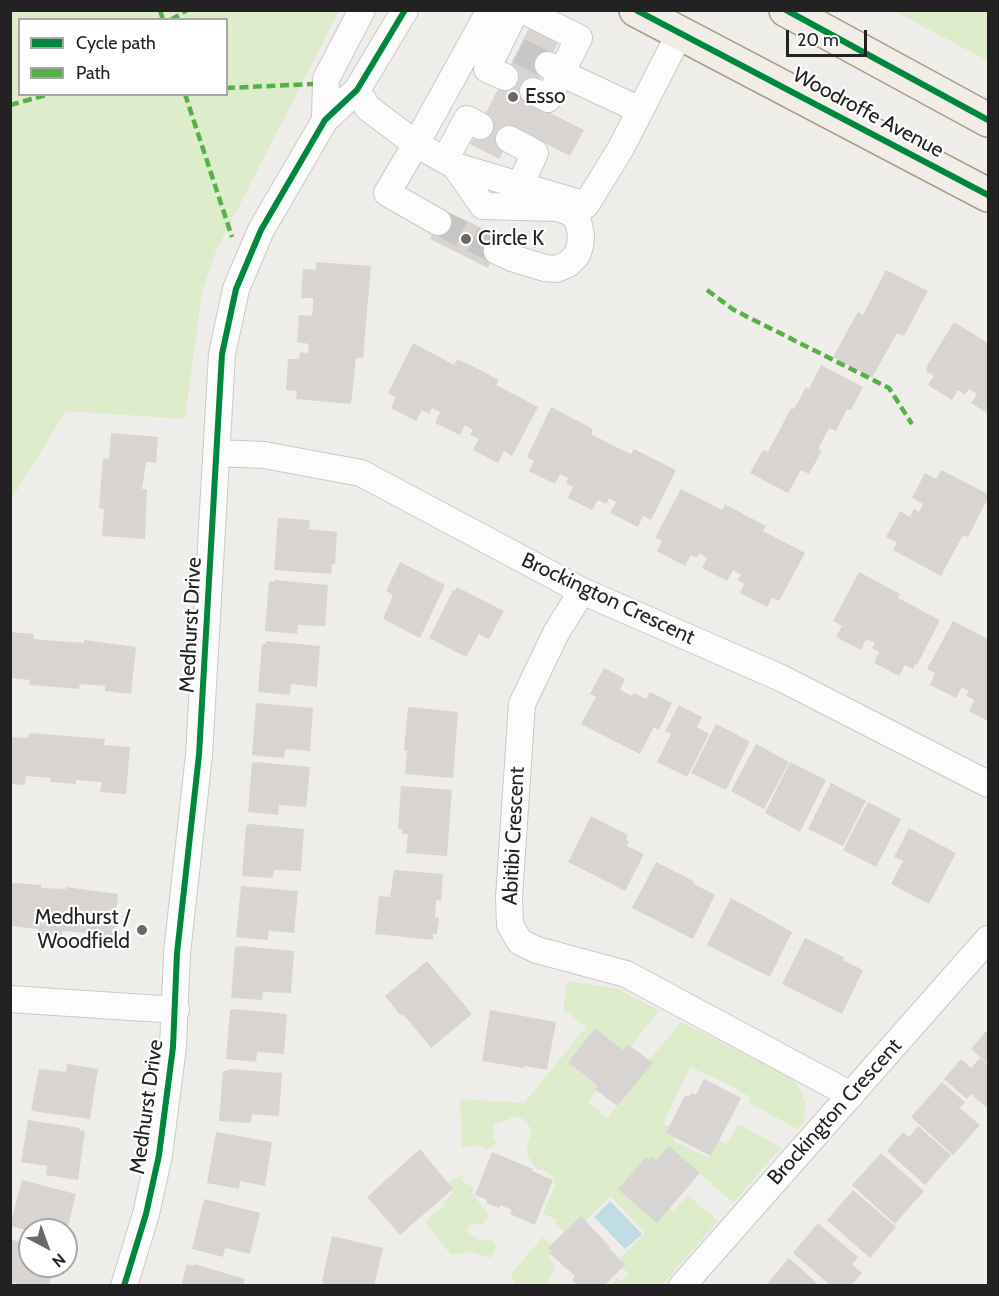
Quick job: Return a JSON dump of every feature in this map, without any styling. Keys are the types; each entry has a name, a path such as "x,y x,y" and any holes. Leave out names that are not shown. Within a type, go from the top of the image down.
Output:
{"main road":[{"name":"Woodroffe Avenue","path":"636,10 988,195"},
{"path":"786,10 988,120"}],"street":[{"path":"326,120 326,79 362,10"},
{"name":"Medhurst Drive","path":"124,1286 146,1214 159,1155 176,1010 177,953 199,755 222,354 236,289 261,230 326,120 357,90 405,10"},
{"path":"438,222 387,193 416,144 516,10"},
{"path":"523,10 579,38 554,69 548,99 533,91"},
{"path":"497,33 487,69 505,77"},
{"path":"357,90 368,108 416,144 450,163 586,205 621,148 680,33"},
{"path":"554,69 640,110"},
{"path":"450,163 467,119 480,126"},
{"path":"509,140 535,153 520,185"},
{"path":"450,163 483,206 557,208 572,213 578,221 581,235 577,255 568,264 556,269 545,268 496,251"},
{"name":"Brockington Crescent","path":"217,453 264,455 361,473 582,591 781,678 988,784"},
{"name":"Abitibi Crescent","path":"582,591 556,633 522,705 509,897 510,925 520,942 537,950 626,974 851,1095"},
{"name":"Brockington Crescent","path":"682,1286 988,939"},
{"path":"10,999 176,1010"}],"green space":[{"path":"11,10 339,11 216,251 202,292 185,419 66,411 11,500"},
{"path":"894,11 988,11 988,61"},
{"path":"567,981 618,989 659,1010 631,1046 628,1044 623,1050 595,1028 568,1062 598,1086 588,1102 607,1118 652,1063 649,1060 681,1022 790,1077 801,1091 805,1102 803,1122 797,1129 749,1103 750,1098 735,1088 690,1067 663,1124 669,1127 666,1133 675,1138 674,1141 709,1158 719,1140 727,1144 736,1127 741,1125 781,1148 733,1203 669,1146 656,1160 649,1160 646,1157 672,1212 688,1195 718,1221 662,1285 610,1286 617,1278 621,1282 629,1274 622,1268 625,1265 619,1259 645,1233 611,1196 585,1221 580,1217 564,1232 555,1223 557,1220 543,1214 555,1185 553,1177 544,1170 537,1170 528,1156 527,1147 532,1131 526,1121 517,1116 493,1125 494,1140 497,1143 486,1150 476,1145 462,1148 460,1099 524,1103 587,1026 578,1022 570,1013 563,1013"},
{"path":"463,1175 463,1182 474,1187 472,1193 489,1215 482,1224 471,1224 467,1230 482,1241 492,1239 496,1245 491,1258 472,1252 451,1255 425,1222 445,1205 443,1202 452,1194 453,1189 448,1182"},
{"path":"543,1237 551,1245 548,1248 551,1252 549,1257 555,1264 553,1267 555,1271 548,1285 516,1285 511,1274"}],"water":[{"path":"610,1201 642,1234 625,1249 594,1217"}],"building":[{"name":"Esso","path":"529,28 558,43 528,102 584,130 570,156 515,128 499,159 470,144"},
{"name":"Circle K","path":"444,210 503,238 488,268 430,239"},
{"path":"316,262 371,266 363,358 356,358 351,404 296,399 297,391 286,390 288,359 299,359 300,352 308,353 309,344 297,342 299,315 312,316 313,307 313,298 301,298 303,269 316,270"},
{"path":"886,270 928,291 904,336 897,333 872,378 833,357 858,312 863,315"},
{"path":"954,322 988,343 988,414 971,403 977,394 969,389 965,395 958,390 952,400 928,385 934,376 926,371 928,364"},
{"path":"413,343 454,365 457,359 480,370 499,380 496,385 538,407 512,456 504,451 498,463 473,450 479,439 470,435 473,430 465,425 460,435 435,423 440,412 432,408 429,414 422,410 416,421 391,408 396,397 388,393"},
{"path":"821,365 863,387 851,410 847,409 836,431 829,428 818,449 822,451 809,474 801,470 788,493 750,473 763,450 768,452 791,408 794,409 806,387 809,389"},
{"path":"551,407 593,429 591,434 612,445 631,454 634,449 676,470 651,520 643,516 638,527 610,513 616,502 609,498 606,504 598,500 592,510 568,498 573,487 566,483 568,478 560,474 555,484 529,471 534,461 527,457"},
{"path":"111,433 158,437 156,463 146,462 142,489 147,489 145,539 102,536 104,509 99,508 103,458 109,459"},
{"path":"941,470 988,494 988,498 968,537 963,535 941,576 893,550 897,542 886,537 900,511 910,517 914,509 919,512 923,504 912,498 925,473 936,479"},
{"path":"681,489 722,510 725,504 766,526 763,531 805,553 779,601 772,598 767,607 740,593 744,584 738,580 741,575 733,570 727,581 702,568 707,558 699,553 697,558 691,555 685,566 657,551 662,541 656,538 658,532"},
{"path":"278,518 310,520 309,529 337,532 335,564 332,564 331,574 274,570"},
{"path":"400,562 445,585 420,638 383,619 393,595 386,591"},
{"path":"859,572 900,594 898,598 940,620 917,665 915,664 913,669 905,665 899,676 874,663 879,652 872,648 875,643 866,639 861,650 836,637 842,626 833,621"},
{"path":"274,580 328,585 325,626 298,625 297,634 265,631 269,581 274,582"},
{"path":"457,587 504,611 489,639 479,634 466,657 429,638 453,590 455,591"},
{"path":"953,621 988,639 988,721 969,711 974,700 966,696 969,691 962,687 956,698 930,685 935,673 927,669"},
{"path":"10,632 34,634 33,639 84,643 84,640 136,647 131,694 105,691 105,686 80,684 79,689 29,685 30,680 10,678"},
{"path":"266,641 320,646 317,687 291,684 290,695 258,692 262,644 266,644"},
{"path":"604,668 625,679 620,690 646,699 650,692 672,703 659,730 654,727 640,754 581,724 596,697 590,694"},
{"path":"256,703 313,708 310,751 285,749 284,758 252,755"},
{"path":"679,705 702,717 697,727 709,734 687,777 657,762 671,734 665,731"},
{"path":"408,707 458,712 453,778 405,774 407,751 404,751"},
{"path":"716,724 749,741 726,790 691,773"},
{"path":"29,733 105,739 104,745 130,747 126,794 100,792 102,782 76,780 76,784 50,782 51,778 26,776 25,785 10,784 10,737 28,738"},
{"path":"756,744 789,762 764,809 731,791"},
{"path":"790,762 826,780 800,832 765,813"},
{"path":"252,763 310,767 306,807 279,805 278,815 248,812"},
{"path":"831,783 866,801 843,846 808,829"},
{"path":"401,786 452,790 447,856 406,853 408,834 402,834 402,829 398,829"},
{"path":"868,802 901,819 876,867 843,850"},
{"path":"591,816 628,835 627,846 644,854 625,891 568,862"},
{"path":"246,825 304,829 301,871 274,870 273,878 242,876"},
{"path":"909,828 956,853 929,904 891,884 903,861 894,857"},
{"path":"656,862 715,895 693,939 632,908"},
{"path":"394,870 443,874 441,901 436,900 435,917 439,918 437,934 433,934 433,940 375,934 379,896 390,897"},
{"path":"10,884 42,885 41,888 66,889 66,887 118,894 114,941 87,939 88,933 62,931 62,936 38,934 38,929 10,926"},
{"path":"241,886 298,891 294,933 269,931 268,940 236,937"},
{"path":"731,898 792,932 770,977 707,945"},
{"path":"805,938 844,957 843,960 863,970 842,1014 782,984"},
{"path":"235,947 294,951 291,993 263,992 262,1000 231,998"},
{"path":"427,961 472,1014 431,1048 385,996"},
{"path":"230,1010 287,1014 284,1054 257,1052 256,1062 226,1059"},
{"path":"490,1010 556,1022 547,1070 482,1061"},
{"path":"595,1028 623,1050 628,1044 653,1063 617,1106 595,1089 598,1086 568,1062"},
{"path":"988,1029 988,1064 971,1049"},
{"path":"980,1058 988,1065 988,1109 971,1094 967,1099 944,1079 961,1059 971,1068"},
{"path":"67,1064 98,1069 90,1119 31,1111 39,1069 66,1072"},
{"path":"228,1069 282,1073 279,1116 252,1114 251,1123 219,1121 223,1071 228,1071"},
{"path":"704,1079 741,1098 711,1156 666,1133 685,1095 689,1097 691,1093 696,1095"},
{"path":"942,1082 965,1102 960,1108 980,1125 953,1155 911,1117"},
{"path":"28,1120 80,1128 85,1131 78,1180 46,1175 47,1166 21,1162"},
{"path":"918,1126 951,1155 925,1185 887,1151 903,1132 909,1137"},
{"path":"216,1132 272,1142 265,1186 240,1181 239,1189 207,1183"},
{"path":"669,1146 700,1173 657,1223 618,1189 646,1157 649,1160 652,1156 656,1160"},
{"path":"420,1149 453,1189 400,1235 367,1197"},
{"path":"492,1152 553,1180 535,1225 510,1214 512,1210 501,1205 499,1208 486,1203 487,1200 475,1195"},
{"path":"881,1153 924,1191 895,1224 852,1185"},
{"path":"22,1180 76,1194 70,1218 18,1218 18,1228 10,1226"},
{"path":"853,1190 896,1227 870,1258 827,1220"},
{"path":"204,1199 260,1213 250,1254 225,1248 223,1257 192,1249"},
{"path":"581,1216 625,1265 604,1286 577,1286 572,1280 575,1276 549,1253 551,1252 548,1248"},
{"path":"818,1223 858,1257 852,1264 862,1273 851,1286 831,1286 793,1253"},
{"path":"332,1236 383,1248 374,1286 323,1286 322,1281"},
{"path":"10,1239 18,1242 18,1278 51,1278 49,1286 17,1286 10,1282"},
{"path":"789,1258 820,1286 765,1286"},
{"path":"187,1264 245,1279 243,1286 181,1286"}],"tunnel":[{"path":"519,51 547,65"},
{"path":"438,222 497,251"}],"marked path":[{"path":"160,10 162,18"},
{"path":"174,18 187,10"},
{"path":"228,88 313,84"},
{"path":"10,105 43,96"},
{"path":"186,96 232,237"},
{"path":"707,290 734,310 889,388 912,424"}],"cycle path":[{"path":"124,1286 146,1214 159,1155 173,1047 177,953 199,755 222,354 236,289 261,230 325,120 357,90 405,10"},
{"path":"636,10 988,195"},
{"path":"786,10 988,120"}],"place":[{"name":"Esso","path":"513,97"},
{"name":"Circle K","path":"466,239"},
{"name":"Medhurst / Woodfield","path":"142,930"}]}
